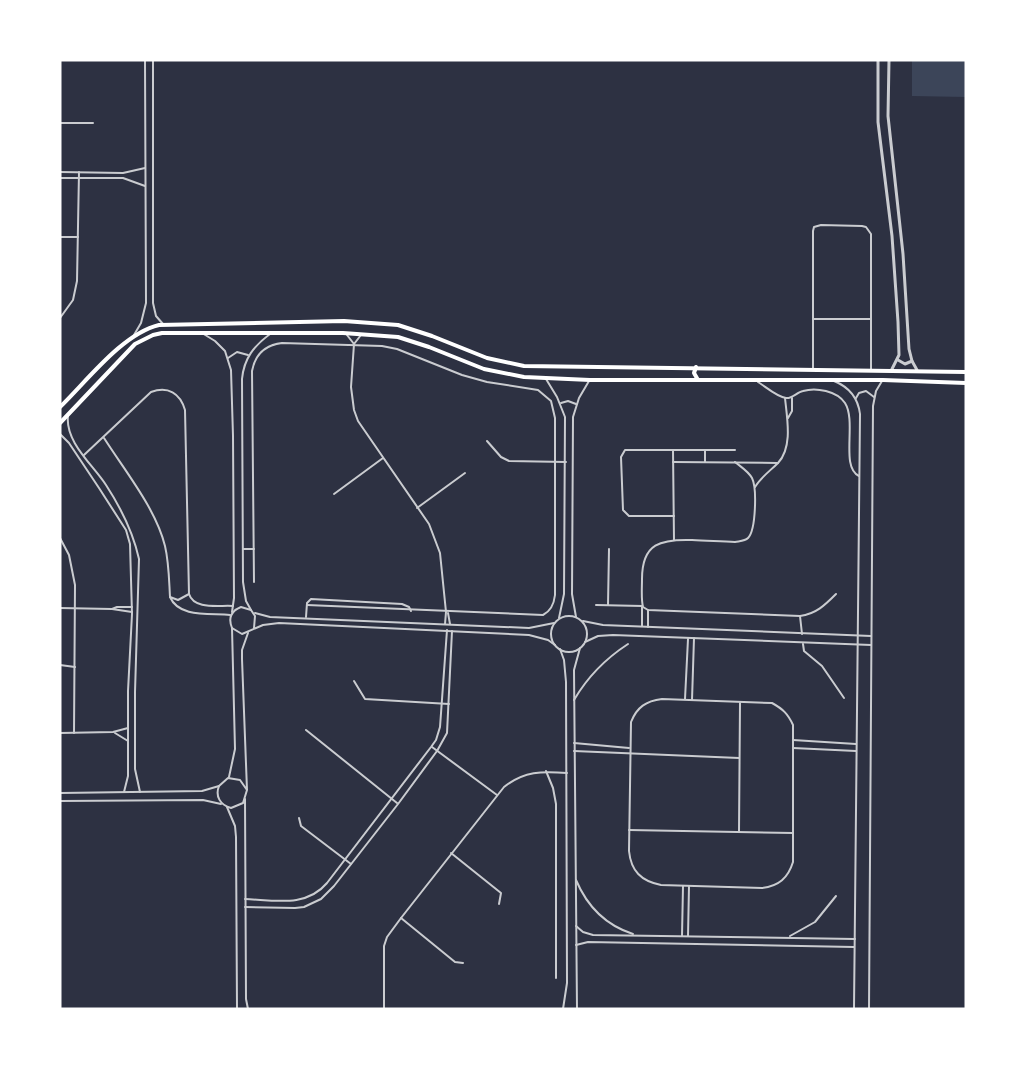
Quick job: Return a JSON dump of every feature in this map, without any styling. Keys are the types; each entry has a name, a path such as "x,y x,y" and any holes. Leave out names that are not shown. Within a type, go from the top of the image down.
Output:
{"main road":[{"path":"61,405 134,335 150,327 163,324 372,322 398,325 506,363 524,366 892,369 966,372"},
{"path":"60,423 128,351 143,339 162,333 363,333 398,337 503,374 590,380 966,382"},
{"path":"676,367 679,375 676,380"},
{"path":"696,368 694,373 698,380"}],"street":[{"path":"134,335 145,310 145,60"},
{"path":"153,60 153,305 156,316 163,324"},
{"path":"878,60 878,123 894,255 898,360 892,369"},
{"path":"889,60 888,116 903,254 909,349 917,370"},
{"path":"60,123 93,123"},
{"path":"60,172 123,173 145,168"},
{"path":"60,318 69,308 76,290 79,172"},
{"path":"60,178 123,178 146,186"},
{"path":"813,369 813,231 816,226 866,227 870,234 872,369"},
{"path":"60,237 78,237"},
{"path":"145,310 153,305"},
{"path":"813,319 840,317 872,319"},
{"path":"60,793 202,791 219,786 228,778 235,749 231,614 233,606 233,436 231,370 228,358 220,346 202,333"},
{"path":"254,628 256,620 244,592 242,379 248,355 258,343 272,333"},
{"path":"343,333 349,336 354,344"},
{"path":"363,333 357,337 354,344 351,387 354,410 363,431 429,524 440,553 446,612 445,624"},
{"path":"254,582 252,371 255,361 264,350 277,344 354,344 397,349 470,377 512,388 530,388 545,395 554,409 555,595 552,607 543,615 307,605"},
{"path":"228,358 237,352 248,355"},
{"path":"898,360 905,364 912,361"},
{"path":"544,377 561,403 565,417 564,594 559,618"},
{"path":"576,617 572,594 573,417 576,404 590,380"},
{"path":"756,380 785,398 804,390 829,392 842,399 849,410 851,420 850,466 859,476"},
{"path":"869,1009 874,397 883,380"},
{"path":"834,381 847,388 856,400 860,414 854,1009"},
{"path":"84,455 151,392 159,389 177,394 185,410 190,598 198,604 233,606"},
{"path":"856,400 862,391 869,392 874,397"},
{"path":"788,418 792,411 792,397"},
{"path":"755,487 786,451 788,418 785,398"},
{"path":"561,403 568,400 576,404"},
{"path":"68,414 68,427 74,441 106,484 129,527 139,559 135,776 140,792"},
{"path":"60,434 69,443 126,530 130,544 132,612 129,769 124,792"},
{"path":"104,438 152,513 161,533 169,566 170,597 177,608 183,611 231,614 241,608 270,617 537,627 554,623"},
{"path":"69,443 74,441"},
{"path":"488,441 506,460 566,462"},
{"path":"673,449 674,540"},
{"path":"705,449 705,462"},
{"path":"674,516 629,516 621,506 621,457 625,450 735,450"},
{"path":"334,494 383,458"},
{"path":"673,462 778,463"},
{"path":"642,627 642,569 645,557 652,547 662,541 743,541 750,537 753,530 755,487 748,473 735,462"},
{"path":"417,508 465,473"},
{"path":"99,488 106,484"},
{"path":"60,538 69,555 74,575 74,733"},
{"path":"243,549 254,549"},
{"path":"608,605 609,549"},
{"path":"170,597 178,600 189,594"},
{"path":"596,605 642,606 648,610 800,616 810,615 819,610 836,594"},
{"path":"306,618 307,605 311,599 402,604 411,610"},
{"path":"112,609 137,604"},
{"path":"213,605 213,614"},
{"path":"60,608 112,609 132,612"},
{"path":"648,610 648,627"},
{"path":"446,612 450,615 450,624"},
{"path":"555,645 551,635 554,623 567,615 595,625 871,636"},
{"path":"800,616 802,634"},
{"path":"577,1009 573,700 574,670 580,648 588,632 583,621"},
{"path":"232,628 242,634 254,628 279,623 529,634 548,640 560,649 570,652 580,648"},
{"path":"245,898 303,900 317,893 392,799 431,747 439,732 447,630"},
{"path":"245,907 286,909 304,907 321,899 398,804 437,751 447,733 452,631"},
{"path":"248,633 242,650 247,790 245,799 247,829 245,907 248,1009"},
{"path":"585,642 602,635 871,645"},
{"path":"821,643 822,635"},
{"path":"685,699 688,638"},
{"path":"692,700 694,638"},
{"path":"803,643 804,651 822,666 843,698"},
{"path":"573,700 591,674 628,644"},
{"path":"560,649 566,671 567,773 567,983 563,1009"},
{"path":"60,664 75,667"},
{"path":"354,681 365,699 449,704"},
{"path":"651,700 692,700 772,703 782,708 789,716 793,725 793,862 790,873 782,882 762,888 661,885 642,878 634,870 630,861 629,830 631,722 642,705 651,700"},
{"path":"739,832 740,702"},
{"path":"60,733 113,732 128,728"},
{"path":"306,729 398,804"},
{"path":"113,732 128,741"},
{"path":"793,740 856,744"},
{"path":"574,743 630,748"},
{"path":"431,747 497,795"},
{"path":"793,748 856,751"},
{"path":"574,751 739,758"},
{"path":"129,769 135,769"},
{"path":"384,1009 384,946 387,937 451,853 497,795 514,779 526,773 546,771 567,773"},
{"path":"546,771 556,804 555,978"},
{"path":"228,778 240,780 247,790"},
{"path":"219,786 217,796 227,807 235,826 236,837 237,1009"},
{"path":"227,807 235,807 245,799"},
{"path":"60,801 203,800 223,804"},
{"path":"567,816 575,816"},
{"path":"299,818 301,826 351,864"},
{"path":"629,830 793,833"},
{"path":"451,853 501,893 500,904"},
{"path":"576,878 589,904 598,914 616,927 636,935"},
{"path":"682,936 683,886"},
{"path":"688,936 689,886"},
{"path":"787,938 816,922 836,896"},
{"path":"286,901 286,909"},
{"path":"401,918 455,962 463,963"},
{"path":"576,926 583,932 593,935 855,939"},
{"path":"827,938 827,947"},
{"path":"576,945 588,942 855,947"}],"shaded area":[{"path":"912,60 966,60 966,97 912,96"}]}
